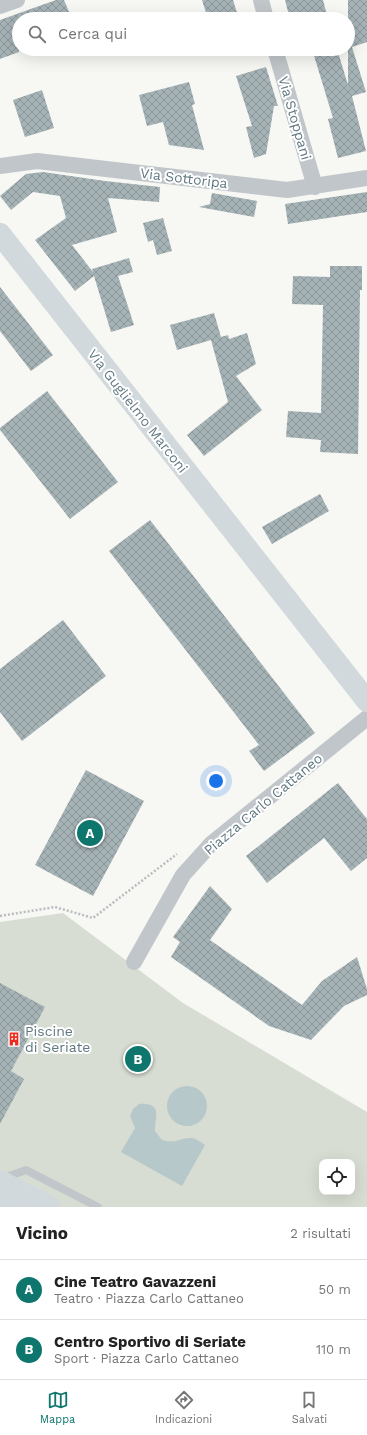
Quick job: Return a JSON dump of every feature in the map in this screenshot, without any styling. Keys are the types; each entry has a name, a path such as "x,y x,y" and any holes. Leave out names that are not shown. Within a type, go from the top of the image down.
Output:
{"main road":[{"name":"Via Guglielmo Marconi","path":"0,234 367,700"},
{"path":"0,1181 50,1207"},
{"path":"0,1200 13,1207"}],"street":[{"path":"0,6 17,0"},
{"path":"261,0 264,12"},
{"name":"Via Stoppani","path":"277,56 315,187"},
{"name":"Via Sottoripa","path":"0,166 37,161 287,190 367,178"},
{"name":"Piazza Carlo Cattaneo","path":"134,962 183,875 211,844 367,718"}],"lane":[{"path":"0,1181 26,1170 98,1207"}],"path":[{"path":"0,916 55,907 93,918 180,852"}],"shaded area":[{"path":"63,913 183,1003 367,1112 367,1207 0,1207 0,922"},
{"path":"191,1086 198,1089 204,1095 207,1106 206,1114 198,1123 191,1126 183,1126 176,1123 168,1114 167,1102 170,1095 179,1087"},
{"path":"139,1104 152,1105 155,1108 155,1131 162,1140 174,1141 193,1138 205,1145 182,1186 121,1152 135,1128 130,1116 133,1109"}],"building":[{"path":"56,0 64,0 69,12 22,12"},
{"path":"202,0 233,0 237,12 206,12"},
{"path":"285,0 323,0 326,12 288,12"},
{"path":"348,0 367,0 367,42 355,46 355,12 348,12"},
{"path":"12,16 12,55 0,59 0,20"},
{"path":"314,56 339,56 348,85 348,56 355,56 366,92 352,96 366,151 338,158 328,119 333,118"},
{"path":"266,67 278,106 274,106 266,154 254,158 246,127 252,126 236,76"},
{"path":"189,82 195,104 192,105 204,150 169,145 163,122 147,126 139,95"},
{"path":"42,90 54,128 25,137 13,100"},
{"path":"43,172 160,187 159,202 108,198 117,232 72,245 93,272 92,269 129,258 133,272 118,276 134,325 111,332 94,276 75,291 35,240 66,218 60,196 33,192 11,210 0,196 26,174"},
{"path":"367,192 367,212 288,224 285,204"},
{"path":"212,193 257,201 254,217 199,207 210,204"},
{"path":"163,218 172,251 157,255 153,240 148,242 143,223"},
{"path":"330,266 362,266 362,290 360,290 358,454 320,452 321,440 286,437 288,411 321,413 323,305 292,304 293,276 330,277"},
{"path":"0,287 53,355 31,371 0,331"},
{"path":"214,313 221,337 228,335 229,339 247,333 256,364 236,376 262,410 204,456 187,435 228,402 211,340 177,350 170,325"},
{"path":"47,391 118,482 70,519 0,430 0,428"},
{"path":"320,494 329,511 272,544 262,527"},
{"path":"150,520 315,733 264,771 249,751 259,745 109,551"},
{"path":"63,620 106,676 22,741 0,712 0,669"},
{"path":"86,770 144,801 93,896 35,865"},
{"path":"338,783 367,819 367,858 351,871 324,838 267,883 246,856"},
{"path":"210,886 232,909 210,940 302,1005 322,981 357,957 367,989 367,995 344,1006 311,1040 269,1026 171,957 180,942 173,937"},
{"name":"Piscine di Seriate","path":"0,983 45,1007 11,1071 24,1079 0,1124"}],"place":[{"name":"Cine Teatro Gavazzeni","path":"90,833"},
{"name":"Piscine di Seriate","path":"14,1039"},
{"name":"Centro Sportivo di Seriate","path":"138,1059"}]}
